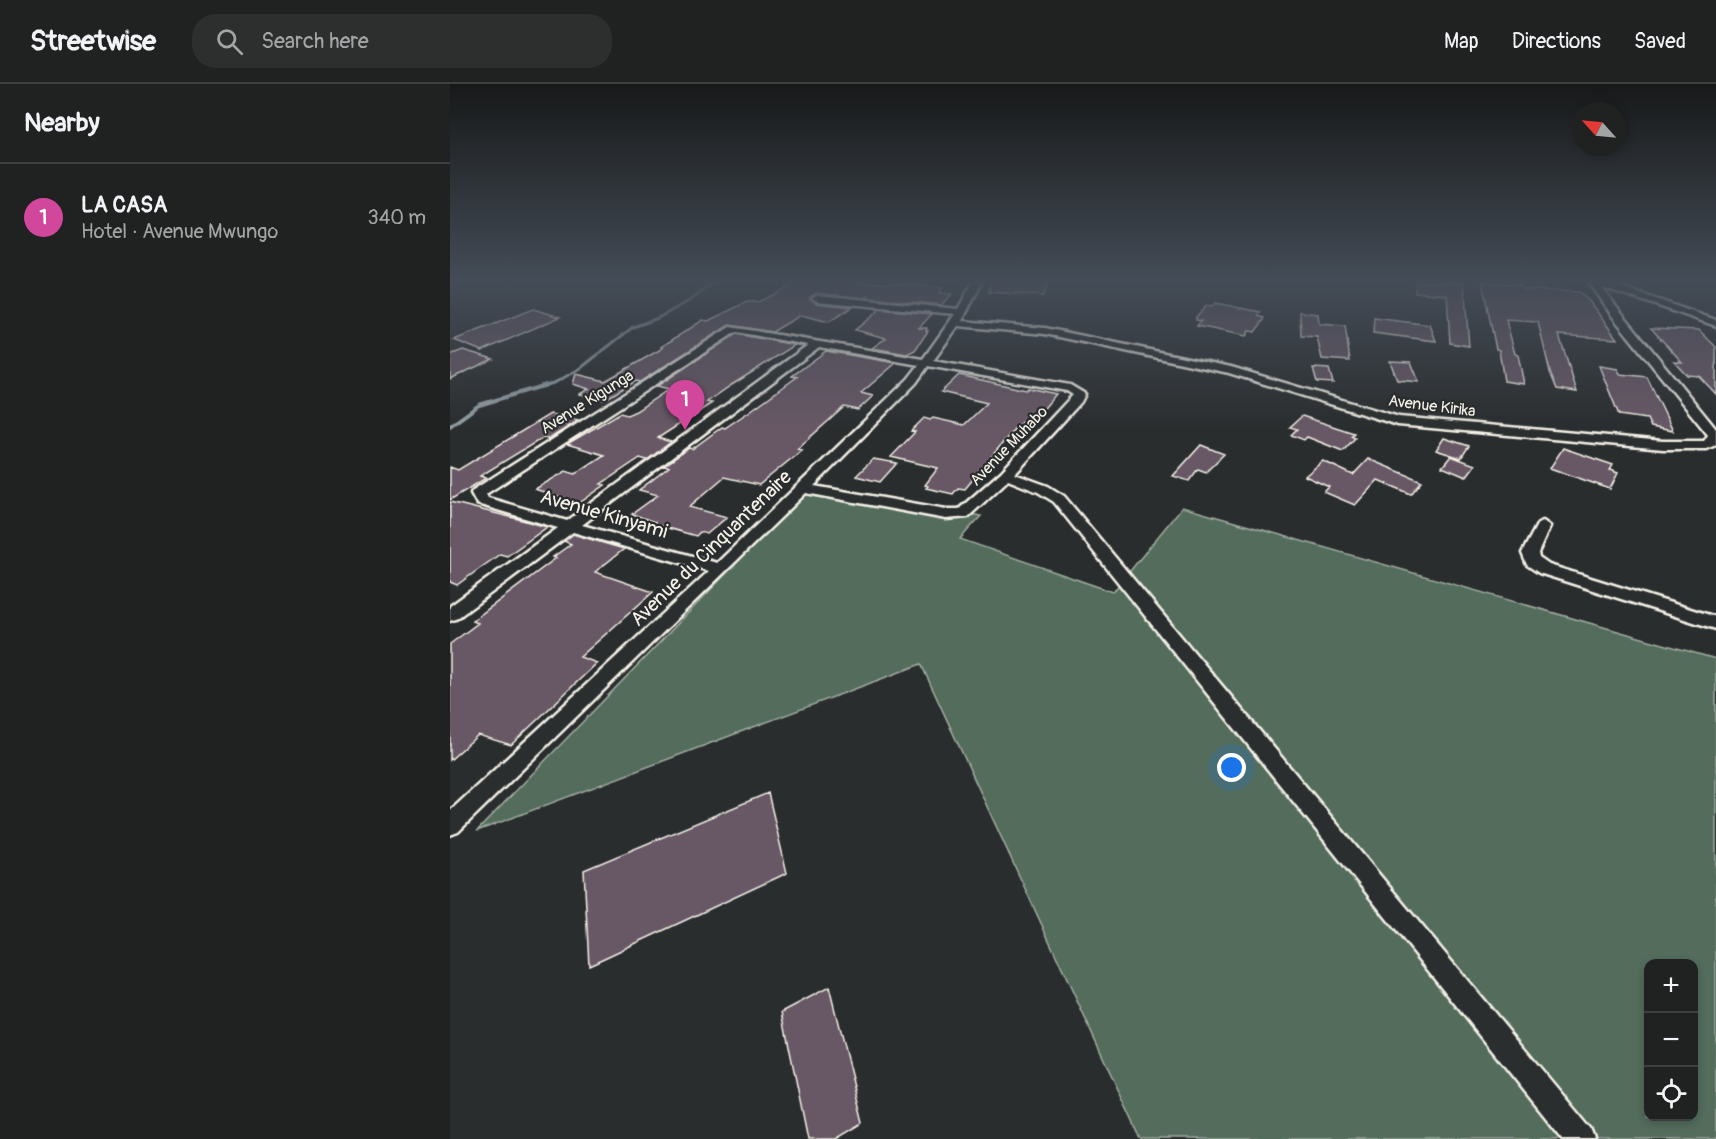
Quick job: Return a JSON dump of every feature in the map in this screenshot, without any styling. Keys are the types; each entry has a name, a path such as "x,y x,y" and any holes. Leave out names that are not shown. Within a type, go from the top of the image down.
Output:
{"street":[{"name":"Avenue Kigunga","path":"478,496 482,488 729,331"},
{"name":"Avenue Kigunga","path":"749,331 927,364"},
{"name":"Avenue du Cinquantenaire","path":"450,825 804,488 927,364 950,331"},
{"name":"Avenue Kirika","path":"1046,331 1231,370 1398,421 1663,445 1706,445 1713,442 1714,435 1629,331"},
{"path":"450,615 816,344"},
{"name":"Avenue Muhabo","path":"804,488 955,515 966,513 1006,475 1077,400 1077,392 1070,388 927,364"},
{"path":"1006,475 1043,489 1059,500 1581,1139"},
{"name":"Avenue Kinyami","path":"478,496 482,501 720,569"},
{"path":"1543,526 1530,553 1532,561 1544,569 1716,623"}],"green space":[{"path":"811,486 981,516 960,539 1113,592 1182,507 1716,659 1716,1139 1141,1139 921,664 477,831"}],"building":[{"path":"476,331 527,331 482,351 454,340"},
{"path":"686,331 719,331 640,382 635,381 604,400 580,394 589,389 573,384 576,374 605,381 663,348 661,347"},
{"path":"860,331 928,331 915,350 907,354 872,348 886,338"},
{"path":"1223,331 1249,331 1246,336"},
{"path":"1301,331 1346,331 1350,361 1322,359 1317,337 1301,336"},
{"path":"1432,331 1436,341 1373,333"},
{"path":"1449,331 1468,331 1469,346 1450,343"},
{"path":"1492,331 1509,331 1515,354 1518,355 1524,384 1504,381 1499,350 1496,349"},
{"path":"1540,331 1611,331 1617,339 1559,335 1577,392 1557,389 1550,372"},
{"path":"1654,331 1700,331 1716,347 1716,394 1699,376 1687,375 1674,361 1682,362"},
{"path":"736,334 795,345 707,402 712,403 658,438 671,442 647,460 640,458 601,484 605,485 578,504 535,489 566,471 575,474 604,455 567,444 620,413 627,415 636,411 669,389 657,386"},
{"path":"463,350 493,359 450,379 450,355"},
{"path":"826,351 896,363 861,393 873,396 858,410 844,407 797,449 802,450 759,485 724,477 689,507 727,517 707,534 700,532 696,536 653,524 655,522 632,514 658,495 639,490 669,467 664,466 750,411 797,377 792,376"},
{"path":"1390,361 1411,362 1419,382 1397,380"},
{"path":"1599,366 1618,369 1620,374 1647,377 1673,431 1651,427 1647,419 1619,415"},
{"path":"1313,368 1329,369 1333,383 1317,382"},
{"path":"959,375 1026,390 1028,388 1056,394 1040,413 1033,412 1015,428 965,489 958,488 953,494 926,488 928,486 925,485 938,468 891,457 915,432 911,431 924,418 964,425 987,403 941,392"},
{"path":"550,414 579,420 549,439 544,437 480,476 486,478 450,500 450,467 458,470"},
{"path":"1302,416 1354,433 1351,436 1355,438 1343,451 1307,437 1304,440 1291,435 1297,429 1290,427"},
{"path":"1444,438 1469,446 1461,458 1436,450"},
{"path":"1201,445 1224,454 1206,472 1198,469 1189,481 1173,476"},
{"path":"1563,448 1613,465 1610,470 1618,473 1610,489 1550,468"},
{"path":"1451,456 1475,465 1466,477 1442,467"},
{"path":"873,459 897,463 880,482 856,476"},
{"path":"1368,459 1422,481 1411,494 1378,480 1355,505 1324,492 1329,487 1305,476 1323,461 1353,475"},
{"path":"450,502 547,527 507,556 500,554 457,585 450,582"},
{"path":"573,534 624,549 595,572 653,592 580,657 597,663 511,745 478,735 450,760 450,644 478,623 472,621 556,558 553,557 571,544 564,541"},
{"path":"768,793 787,873 589,965 584,870"},
{"path":"829,987 863,1123 836,1139 808,1139 782,1012"}],"waterway":[{"path":"541,387 556,382 581,368 628,331"},
{"path":"450,426 479,405 546,385"}],"place":[{"name":"LA CASA","path":"685,430"}]}
